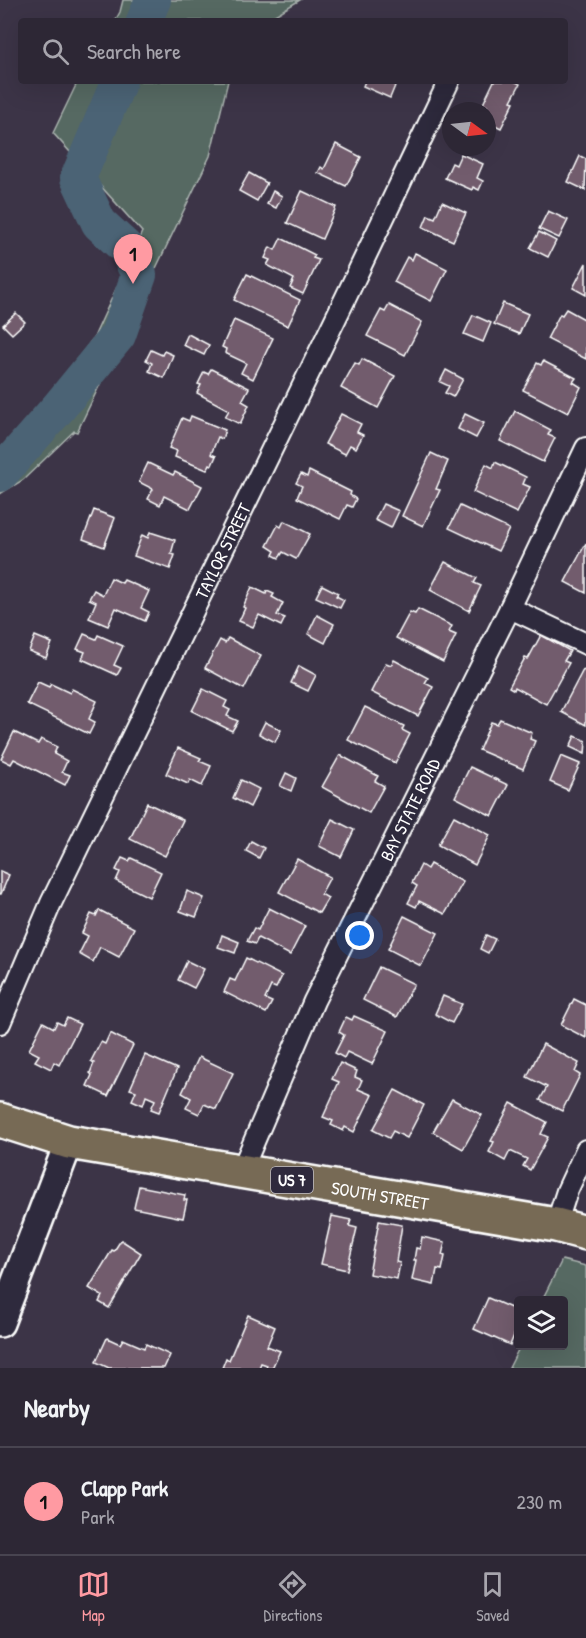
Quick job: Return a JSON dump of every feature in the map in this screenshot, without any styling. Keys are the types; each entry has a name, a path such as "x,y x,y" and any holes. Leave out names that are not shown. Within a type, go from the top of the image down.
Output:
{"highway":[{"name":"SOUTH STREET","path":"0,1120 69,1142 571,1229"}],"street":[{"name":"TAYLOR STREET","path":"0,1023 51,903 448,84"},
{"name":"BAY STATE ROAD","path":"241,1172 314,1001 510,608 586,448"},
{"path":"510,608 586,644"},
{"path":"0,1323 69,1142"},
{"path":"571,1229 567,1191 586,1150"}],"green space":[{"path":"123,0 300,0 270,18 117,18"},
{"path":"77,84 227,84 210,156 77,432 74,431 23,480 0,494 0,448 48,411 69,370 94,337 142,232 53,133"},
{"path":"562,1260 586,1266 586,1368 509,1368 518,1350 568,1350 568,1296 544,1296"}],"building":[{"path":"364,84 396,84 390,98 363,86"},
{"path":"493,84 520,84 511,101 514,102 501,128 496,126 496,102 484,102"},
{"path":"336,144 361,157 346,186 318,173 321,167 324,169"},
{"path":"460,156 483,164 477,178 483,181 479,190 473,187 472,190 445,178 452,163 456,165"},
{"path":"580,156 586,159 585,190 568,182"},
{"path":"249,173 267,183 257,201 239,191"},
{"path":"273,191 282,196 276,208 267,204"},
{"path":"302,191 336,207 322,239 287,223"},
{"path":"442,202 466,213 453,241 423,227 428,215 435,218"},
{"path":"548,211 568,220 559,238 539,229"},
{"path":"539,232 556,241 548,257 530,248"},
{"path":"281,238 315,255 313,258 319,260 303,294 290,288 294,279 267,265 270,260 265,258 270,247 275,250"},
{"path":"415,253 447,269 431,301 394,282 407,257 412,260"},
{"path":"586,263 586,295 573,288"},
{"path":"247,274 300,300 288,326 234,300"},
{"path":"503,303 528,314 519,334 494,324"},
{"path":"389,305 422,322 405,355 367,336 381,310 385,312"},
{"path":"566,309 586,320 586,359 547,339 560,314 562,315"},
{"path":"16,313 25,322 12,334 3,325"},
{"path":"473,315 491,323 483,342 464,334"},
{"path":"234,320 273,338 253,379 241,373 246,363 225,353 226,349 222,347"},
{"path":"188,334 209,345 204,355 183,345"},
{"path":"151,350 162,355 164,351 173,355 164,378 149,371 152,363 146,360"},
{"path":"362,359 395,376 378,408 341,388 355,363 359,365"},
{"path":"543,361 576,378 573,382 581,387 568,413 523,390 537,363 541,365"},
{"path":"211,369 249,388 242,401 249,405 240,424 225,417 229,410 197,393 201,385 198,384 204,372 208,374"},
{"path":"446,370 463,379 453,397 445,393 449,386 440,382"},
{"path":"515,411 551,430 548,435 555,438 543,462 500,441"},
{"path":"341,414 361,424 357,432 363,435 356,448 350,445 345,454 325,444"},
{"path":"465,414 484,423 476,438 458,429"},
{"path":"191,416 225,430 222,439 218,437 211,454 216,456 207,470 175,457 177,451 169,448 182,418 189,421"},
{"path":"431,453 448,461 436,489 440,490 423,526 402,516"},
{"path":"495,462 526,477 523,484 530,487 517,513 473,492 486,464 493,468"},
{"path":"148,463 173,475 175,472 202,486 190,509 164,496 160,505 148,499 153,489 139,482"},
{"path":"309,471 351,492 350,495 356,499 352,507 347,505 340,519 297,498 302,486 296,483 301,474 307,477"},
{"path":"383,504 399,511 391,528 375,520"},
{"path":"460,506 509,529 498,551 449,528"},
{"path":"94,510 115,518 104,547 83,539"},
{"path":"284,521 310,534 296,559 283,552 279,558 273,555 275,551 267,546 278,525 281,527"},
{"path":"150,532 175,540 171,554 175,555 170,569 134,556 142,535 148,538"},
{"path":"586,543 586,593 565,582"},
{"path":"445,562 477,578 474,583 481,586 469,611 430,590"},
{"path":"111,578 122,583 124,580 149,591 141,608 149,612 145,621 116,608 108,626 89,618 96,602 89,599 94,590 103,595"},
{"path":"322,585 338,593 336,596 344,600 340,608 316,597"},
{"path":"252,587 266,594 267,591 274,594 272,597 283,603 277,615 285,618 281,626 259,615 253,627 239,621"},
{"path":"418,609 452,626 449,632 456,635 443,662 396,638 410,612 415,614"},
{"path":"317,615 334,624 325,643 308,634"},
{"path":"84,634 96,639 98,635 123,646 114,665 121,668 117,675 82,659 85,652 77,649"},
{"path":"541,635 570,651 564,661 569,663 546,704 515,687 514,690 509,687"},
{"path":"35,636 52,643 46,658 29,651"},
{"path":"228,638 261,656 244,689 205,668 220,640 225,643"},
{"path":"394,660 428,678 425,683 433,687 418,716 371,692 386,663 391,665"},
{"path":"299,666 316,675 308,691 291,683"},
{"path":"583,670 586,672 586,725 561,712"},
{"path":"38,682 49,687 51,684 70,693 72,689 97,701 89,719 95,722 89,734 27,704"},
{"path":"203,689 227,701 224,707 230,710 227,716 238,721 232,731 192,711"},
{"path":"365,707 404,726 402,730 410,734 395,763 348,740"},
{"path":"500,719 532,733 530,739 535,741 523,769 479,750 491,722 497,724"},
{"path":"265,722 281,730 275,742 259,734"},
{"path":"14,732 38,744 41,739 57,747 54,754 67,761 62,772 70,775 65,785 14,759 11,764 1,759"},
{"path":"575,736 586,741 585,754 570,747"},
{"path":"178,748 201,758 199,761 211,766 202,786 190,780 188,784 166,774"},
{"path":"340,755 378,776 375,781 384,786 369,813 322,787"},
{"path":"561,756 580,764 568,790 550,782"},
{"path":"470,767 508,785 492,816 455,797"},
{"path":"286,773 296,778 291,791 280,786"},
{"path":"241,780 259,789 250,807 233,798"},
{"path":"147,803 183,820 165,856 130,839"},
{"path":"454,816 490,835 475,865 438,845"},
{"path":"332,819 354,830 341,857 319,846"},
{"path":"251,841 264,848 259,858 246,851"},
{"path":"122,858 129,861 131,858 161,872 149,897 116,881 120,872 116,870"},
{"path":"297,859 330,877 321,894 328,898 319,913 279,892"},
{"path":"430,864 463,882 445,914 419,901 416,907 408,903 417,886 412,883 421,865 427,869"},
{"path":"0,871 9,875 1,894 0,894"},
{"path":"187,891 204,898 196,917 180,911"},
{"path":"269,908 305,926 290,955 258,938 255,944 247,941 254,928 258,930"},
{"path":"99,910 134,928 119,957 100,947 93,962 79,954 88,936 82,933 91,914 96,916"},
{"path":"404,916 438,933 421,966 388,949"},
{"path":"222,935 239,942 235,953 218,947"},
{"path":"486,935 495,939 488,953 480,949"},
{"path":"246,958 282,976 276,988 271,986 265,999 272,1002 266,1013 224,992 230,979 235,981"},
{"path":"187,961 204,969 194,988 178,980"},
{"path":"379,967 414,984 397,1017 363,1000"},
{"path":"443,996 462,1004 452,1023 435,1014"},
{"path":"574,999 586,1005 586,1038 561,1025"},
{"path":"354,1016 388,1031 372,1064 347,1052 344,1058 335,1053 344,1035 339,1032 346,1017 352,1020"},
{"path":"67,1018 80,1024 59,1065 54,1062 51,1069 35,1061 39,1055 29,1050 43,1022 54,1028 57,1022 63,1025"},
{"path":"110,1033 133,1045 108,1096 87,1086 94,1063 91,1061 101,1042 105,1044"},
{"path":"543,1044 579,1063 575,1072 580,1075 562,1111 540,1100 547,1087 527,1077"},
{"path":"145,1055 177,1069 159,1112 151,1109 155,1100 146,1096 143,1105 132,1100 136,1091 130,1089"},
{"path":"199,1057 233,1073 216,1109 204,1104 199,1114 186,1108 191,1098 182,1093"},
{"path":"340,1063 357,1071 355,1077 362,1080 358,1089 372,1095 354,1132 345,1127 343,1131 331,1125 333,1121 323,1117 339,1082 332,1079"},
{"path":"395,1090 424,1105 407,1138 393,1131 389,1138 373,1130"},
{"path":"452,1099 482,1115 463,1149 433,1132"},
{"path":"511,1103 547,1122 541,1134 548,1137 530,1170 523,1166 527,1159 510,1151 505,1161 489,1152 494,1142 491,1141"},
{"path":"139,1186 185,1195 184,1200 187,1200 183,1218 134,1208"},
{"path":"332,1216 351,1220 349,1226 357,1228 347,1270 321,1264"},
{"path":"379,1221 402,1225 396,1262 400,1263 397,1279 369,1274"},
{"path":"422,1237 445,1242 442,1270 437,1269 434,1285 412,1280 416,1248 420,1249"},
{"path":"121,1240 141,1253 109,1308 99,1302 102,1296 89,1288 112,1250 114,1251"},
{"path":"488,1298 514,1309 514,1336 510,1345 474,1329"},
{"path":"248,1315 275,1327 267,1346 280,1351 272,1368 266,1368 267,1365 261,1363 259,1368 222,1368 226,1358 229,1360"},
{"path":"107,1338 120,1344 123,1339 144,1348 146,1344 170,1355 164,1368 109,1368 96,1362"}],"waterway":[{"path":"145,18 153,0"},
{"path":"0,474 118,335 139,275 126,248 99,223 78,178 118,84"}],"place":[{"name":"Clapp Park","path":"133,284"}]}
